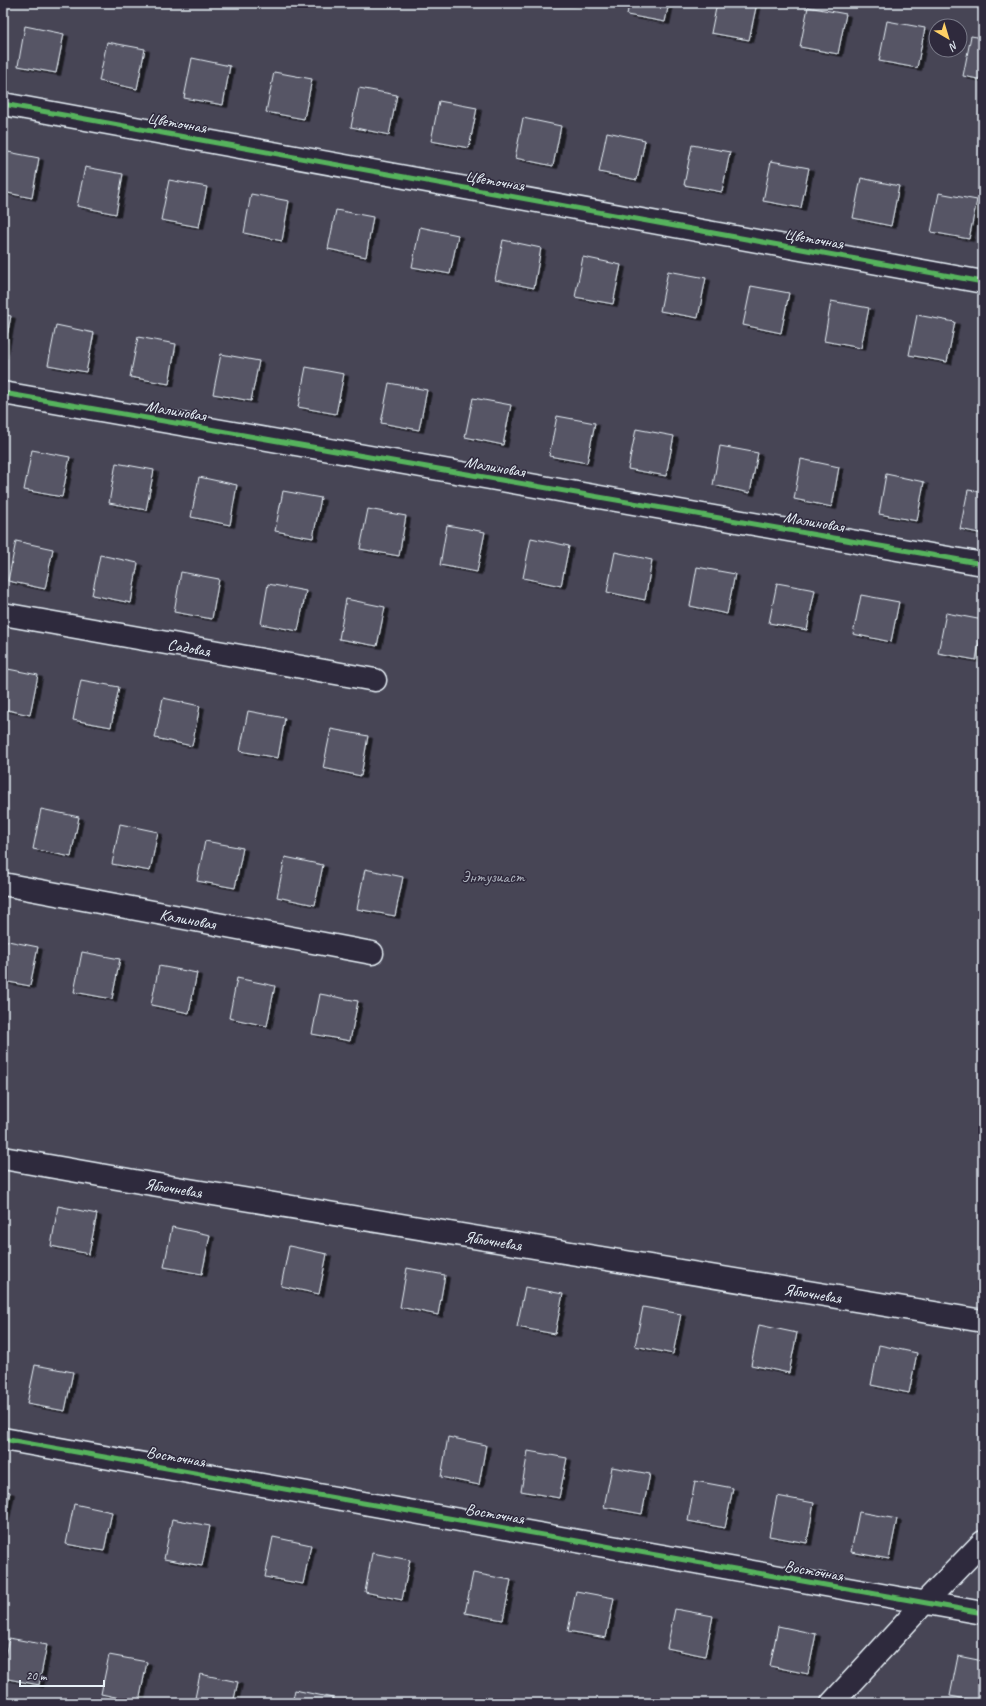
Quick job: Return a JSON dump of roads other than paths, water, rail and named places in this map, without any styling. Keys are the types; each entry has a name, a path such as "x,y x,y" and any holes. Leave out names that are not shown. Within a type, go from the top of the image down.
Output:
{"street":[{"name":"Цветочная","path":"3,104 983,282"},
{"name":"Малиновая","path":"3,393 983,564"},
{"name":"Садовая","path":"3,614 375,680"},
{"name":"Калиновая","path":"3,884 372,953"},
{"name":"Яблочневая","path":"3,1158 148,1184 983,1321"},
{"name":"Восточная","path":"3,1439 924,1603 983,1612"},
{"path":"832,1703 924,1603 983,1542"}],"park label":[{"name":"Энтузиаст","path":"493,876"}]}
